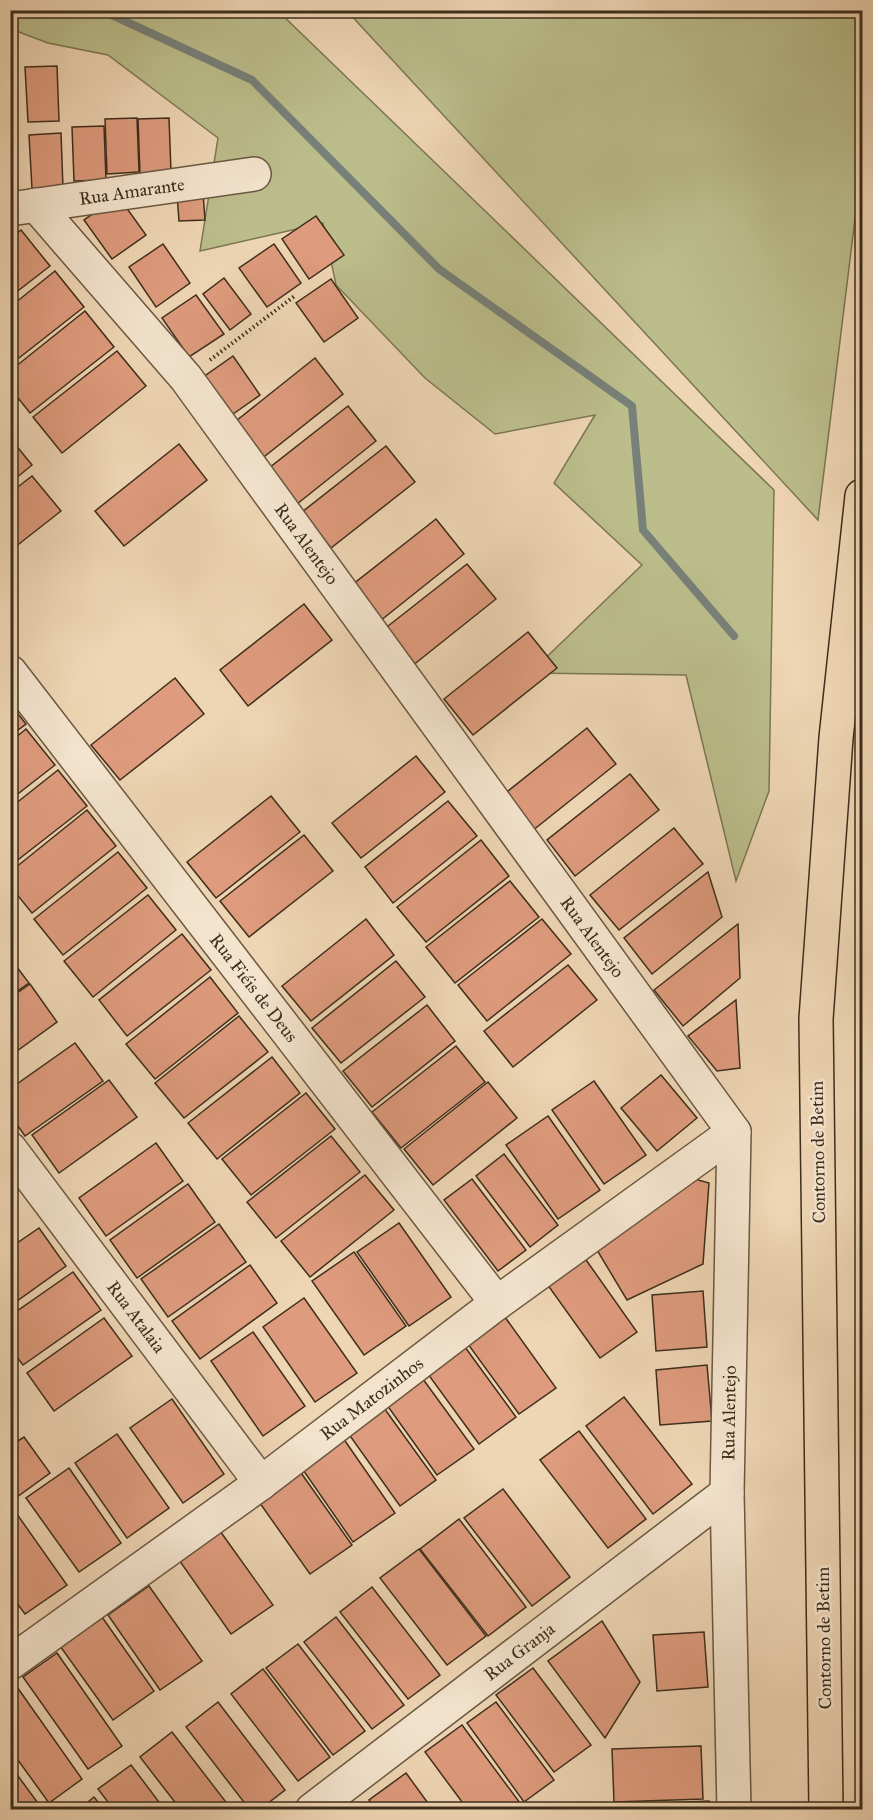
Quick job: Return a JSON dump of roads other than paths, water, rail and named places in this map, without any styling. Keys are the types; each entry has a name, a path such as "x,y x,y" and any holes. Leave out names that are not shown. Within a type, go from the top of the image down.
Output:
{"highway":[{"name":"Contorno de Betim","path":"826,1809 816,1019 836,738 862,496"}],"street":[{"name":"Rua Amarante","path":"22,208 254,174"},
{"name":"Rua Alentejo","path":"22,208 186,378 734,1132 727,1493 734,1809"},
{"name":"Rua Fiéis de Deus","path":"10,672 497,1304"},
{"name":"Rua Matozinhos","path":"13,1656 261,1484 497,1304 734,1132"},
{"name":"Rua Atalaia","path":"10,1149 261,1484"},
{"name":"Rua Granja","path":"312,1809 727,1493"}],"waterway":[{"path":"101,10 252,80 439,269 632,406 643,530 734,636"}]}
